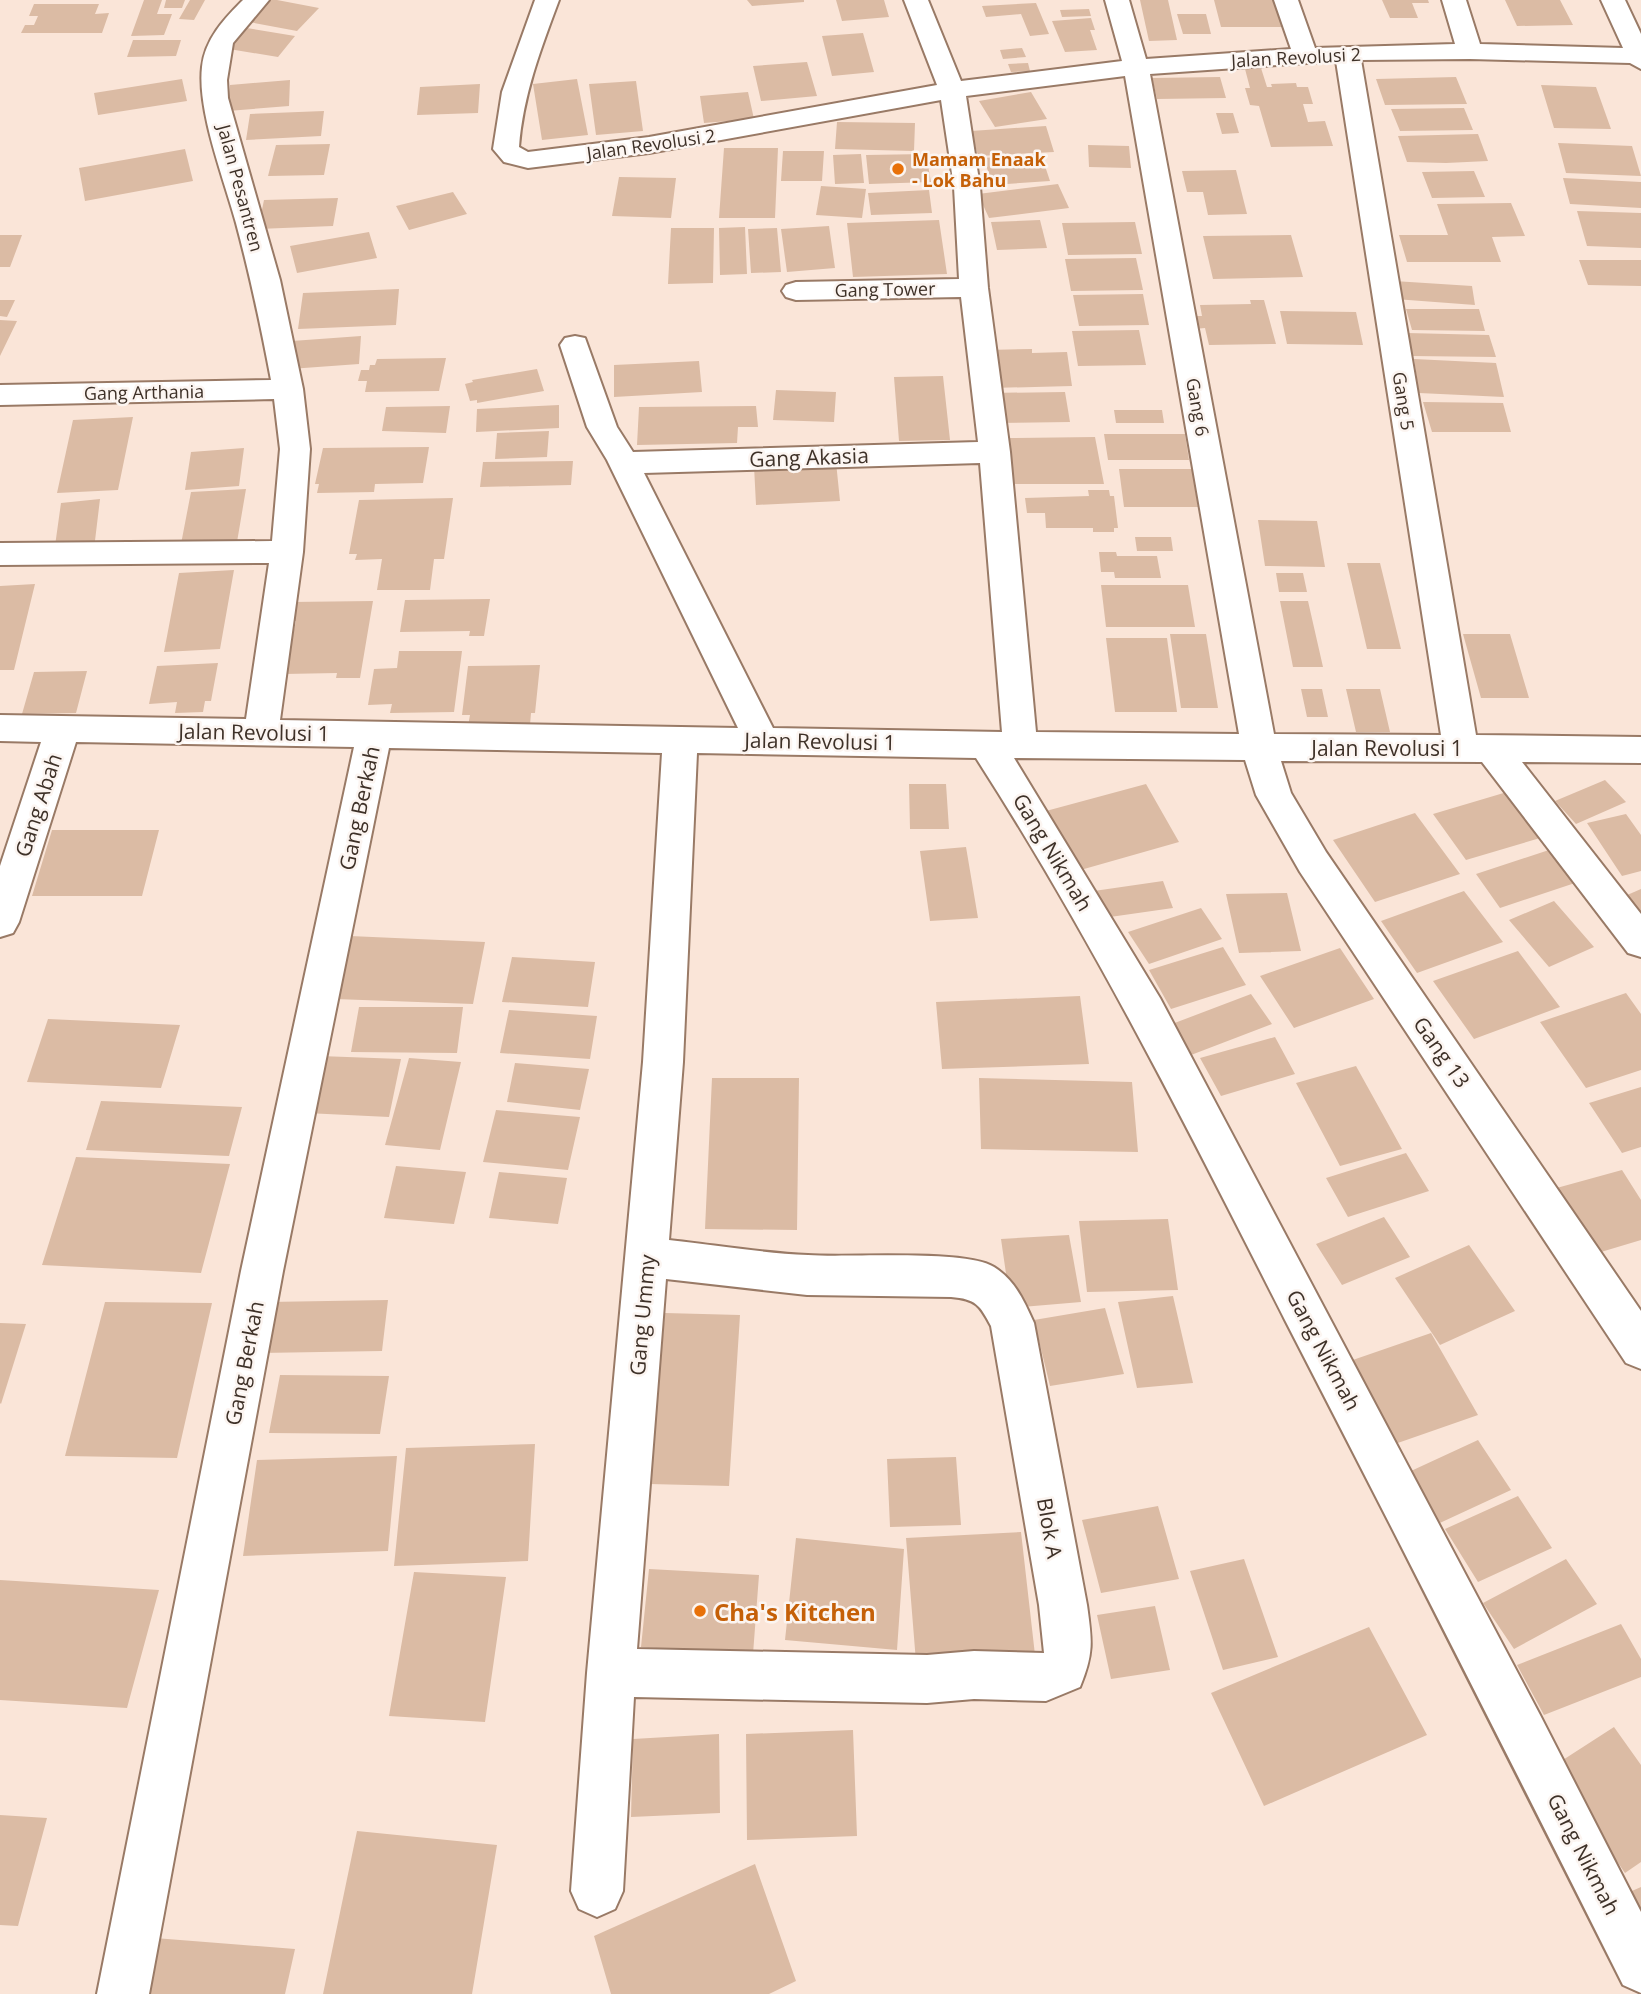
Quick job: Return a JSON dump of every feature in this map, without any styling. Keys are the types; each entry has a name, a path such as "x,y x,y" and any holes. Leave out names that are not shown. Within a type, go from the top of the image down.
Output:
{"street":[{"name":"Jalan Pesantren","path":"257,0 220,40 213,74 215,97 266,281 288,389 295,449 287,552 261,732"},
{"name":"Jalan Revolusi 2","path":"547,0 519,74 507,124 506,149 513,156 528,160 688,139 952,90 1136,67 1347,53 1470,51 1640,58"},
{"path":"916,0 952,90 967,187 974,288 995,452 1006,598 1003,744"},
{"name":"Gang 6","path":"1117,0 1136,67 1259,748"},
{"path":"1286,0 1305,54"},
{"path":"1454,0 1470,51"},
{"path":"1613,0 1640,58"},
{"name":"Gang 5","path":"1347,53 1477,749"},
{"name":"Gang Tower","path":"796,291 974,288"},
{"path":"575,345 602,428 623,463 762,740"},
{"name":"Gang Arthania","path":"0,395 288,389"},
{"name":"Gang Akasia","path":"623,463 995,452"},
{"path":"0,554 287,552"},
{"name":"Jalan Revolusi 1","path":"0,728 1259,748 1641,750"},
{"name":"Gang Abah","path":"0,922 63,729"},
{"name":"Gang Berkah","path":"123,1994 262,1271 374,734"},
{"name":"Gang Ummy","path":"597,1891 611,1673 663,1062 680,740"},
{"name":"Gang Nikmah","path":"1003,744 1026,806 1146,1010 1517,1720 1641,1967"},
{"name":"Gang 13","path":"1259,748 1274,795 1313,862 1641,1348"},
{"path":"1477,749 1641,942"},
{"name":"Blok A","path":"611,1673 927,1679 974,1675 1046,1677 1063,1670 1069,1647 1012,1323 997,1295 978,1280 951,1277 807,1275 646,1257"}],"building":[{"path":"144,0 162,0 157,14 172,14 164,35 131,36"},
{"path":"166,0 185,0 182,8 164,8"},
{"path":"190,0 205,0 194,20 179,19"},
{"path":"264,0 319,8 297,31 244,21"},
{"path":"747,0 804,0 804,2 752,6"},
{"path":"836,0 884,0 889,17 842,21"},
{"path":"1140,0 1168,0 1177,40 1149,41"},
{"path":"1214,0 1273,0 1282,27 1221,27"},
{"path":"1382,0 1428,0 1429,3 1412,3 1418,18 1390,18"},
{"path":"1505,0 1560,0 1573,25 1517,26"},
{"path":"1036,3 1049,34 1030,36 1021,14 986,17 982,6"},
{"path":"34,4 99,4 95,14 109,13 102,33 21,33 25,25 34,25 38,16 29,16"},
{"path":"1089,9 1091,16 1062,17 1060,10"},
{"path":"1177,14 1206,14 1211,34 1183,34"},
{"path":"1091,18 1095,30 1090,30 1097,50 1065,52 1052,21"},
{"path":"241,27 295,36 278,57 223,48"},
{"path":"863,33 874,72 832,76 822,36"},
{"path":"133,40 181,40 176,56 127,57"},
{"path":"1022,48 1026,57 1003,59 1000,50"},
{"path":"807,62 817,96 761,101 753,66"},
{"path":"1028,63 1030,71 1011,72 1008,64"},
{"path":"1261,68 1267,87 1272,87 1271,84 1296,83 1297,87 1308,87 1313,104 1303,104 1308,122 1325,121 1333,146 1271,147 1259,106 1250,105 1245,88 1250,88 1245,69"},
{"path":"1220,77 1226,98 1157,99 1152,78"},
{"path":"1456,77 1467,104 1385,105 1376,79"},
{"path":"182,79 187,101 98,115 94,93"},
{"path":"577,79 588,135 542,140 533,84"},
{"path":"290,80 289,106 228,111 230,85"},
{"path":"636,81 643,131 596,135 589,84"},
{"path":"480,84 478,113 417,115 420,87"},
{"path":"1541,85 1596,87 1611,129 1554,128"},
{"path":"748,92 754,119 704,123 700,96"},
{"path":"1031,92 1047,119 995,127 979,101"},
{"path":"1464,108 1473,130 1400,131 1391,109"},
{"path":"324,111 321,136 246,140 250,114"},
{"path":"1216,113 1233,113 1239,133 1222,134"},
{"path":"837,122 915,123 914,151 835,149"},
{"path":"1046,126 1054,152 978,156 971,131"},
{"path":"1478,134 1488,161 1407,162 1398,136"},
{"path":"1558,143 1632,146 1641,176 1566,173"},
{"path":"330,144 324,175 268,176 276,145"},
{"path":"1088,145 1129,146 1131,168 1089,167"},
{"path":"724,148 778,148 775,218 719,218"},
{"path":"185,149 193,181 85,201 79,168"},
{"path":"783,151 824,151 822,181 781,181"},
{"path":"861,154 864,183 835,184 833,155"},
{"name":"Mamam Enaak - Lok Bahu","path":"926,154 931,182 869,184 866,155"},
{"path":"1041,154 1050,181 992,185 984,158"},
{"path":"1236,170 1247,214 1208,215 1203,192 1187,192 1182,171"},
{"path":"1474,171 1485,197 1432,198 1422,172"},
{"path":"619,177 676,178 671,218 612,216"},
{"path":"1563,178 1641,182 1641,208 1570,204"},
{"path":"1058,184 1069,208 989,218 978,194"},
{"path":"821,186 866,189 862,218 816,215"},
{"path":"929,190 932,213 871,215 868,193"},
{"path":"453,192 467,214 409,230 396,206"},
{"path":"338,198 333,226 258,229 264,200"},
{"path":"1511,203 1525,236 1492,237 1501,262 1407,262 1399,235 1448,235 1437,204"},
{"path":"1577,211 1641,213 1641,248 1587,246"},
{"path":"939,220 947,274 853,277 847,223"},
{"path":"1040,220 1047,248 997,250 991,222"},
{"path":"1135,222 1142,254 1068,255 1062,223"},
{"path":"829,226 835,268 787,272 781,229"},
{"path":"745,227 747,274 720,275 719,228"},
{"path":"671,228 714,228 713,283 668,284"},
{"path":"777,228 781,272 751,273 748,229"},
{"path":"369,232 377,258 297,273 290,246"},
{"path":"0,235 22,235 10,267 0,267"},
{"path":"1291,235 1303,277 1213,279 1203,236"},
{"path":"1136,258 1143,290 1071,291 1065,259"},
{"path":"1579,260 1641,260 1641,286 1588,285"},
{"path":"1394,281 1472,286 1475,305 1395,299"},
{"path":"399,289 396,325 298,329 303,293"},
{"path":"1143,294 1149,325 1079,326 1073,295"},
{"path":"0,300 15,300 7,317 0,316"},
{"path":"1250,300 1264,300 1276,344 1209,345 1205,328 1194,329 1192,316 1202,316 1200,305 1251,304"},
{"path":"1406,309 1479,309 1485,331 1412,330"},
{"path":"1280,311 1356,312 1363,345 1287,344"},
{"path":"0,320 17,321 0,356"},
{"path":"1139,330 1146,365 1078,366 1072,331"},
{"path":"1407,333 1489,335 1496,357 1412,356"},
{"path":"361,336 359,364 290,369 292,341"},
{"path":"1032,349 1032,353 1067,352 1072,386 992,388 987,350"},
{"path":"446,358 439,391 365,392 367,381 358,381 361,370 369,370 370,365 375,365 377,359"},
{"path":"1414,359 1496,363 1504,397 1419,393"},
{"path":"699,361 702,392 614,397 614,365"},
{"path":"537,369 544,391 477,403 477,400 470,401 465,384 473,382 472,380"},
{"path":"943,376 950,440 899,441 894,377"},
{"path":"776,390 836,392 834,422 773,420"},
{"path":"1065,392 1070,422 992,423 989,393"},
{"path":"1423,402 1503,403 1511,432 1432,432"},
{"path":"559,405 559,428 476,432 477,409"},
{"path":"450,406 446,433 382,431 386,407"},
{"path":"756,406 758,427 738,427 737,443 637,445 639,407"},
{"path":"1114,410 1162,410 1164,423 1116,423"},
{"path":"133,417 118,490 57,493 73,420"},
{"path":"549,431 547,457 495,459 497,433"},
{"path":"1104,434 1185,434 1189,460 1108,460"},
{"path":"1095,437 1104,484 1014,484 1008,438"},
{"path":"429,447 423,483 375,484 374,492 317,493 319,484 315,484 323,448"},
{"path":"244,448 239,486 185,490 191,452"},
{"path":"573,461 571,485 480,487 483,462"},
{"path":"836,462 840,501 756,505 754,466"},
{"path":"1119,469 1192,469 1198,507 1124,507"},
{"path":"246,489 237,542 181,544 191,492"},
{"path":"1088,490 1109,490 1110,496 1114,496 1118,528 1114,528 1114,532 1093,532 1093,528 1046,528 1045,513 1027,513 1025,498 1089,496"},
{"path":"453,498 444,559 434,559 430,590 377,590 382,559 355,560 357,554 349,554 359,500"},
{"path":"100,499 94,549 54,553 61,503"},
{"path":"1258,520 1317,521 1325,567 1265,566"},
{"path":"1135,537 1171,537 1173,551 1137,551"},
{"path":"1099,552 1116,552 1117,556 1157,556 1161,578 1115,578 1114,572 1101,572"},
{"path":"1347,563 1380,563 1401,649 1367,649"},
{"path":"234,570 220,649 164,652 179,573"},
{"path":"1276,573 1303,573 1307,592 1279,592"},
{"path":"35,584 14,670 0,670 0,586"},
{"path":"1101,585 1188,585 1195,627 1106,627"},
{"path":"490,599 484,636 469,636 470,631 400,632 405,600"},
{"path":"373,601 360,678 336,678 337,673 284,674 296,621 287,621 291,602"},
{"path":"1280,601 1308,601 1323,667 1293,667"},
{"path":"1170,634 1206,634 1218,708 1181,708"},
{"path":"1463,634 1510,634 1529,698 1481,698"},
{"path":"1106,638 1167,638 1177,712 1115,712"},
{"path":"399,651 462,651 454,712 390,713 392,704 368,705 374,669 397,668"},
{"path":"218,663 211,701 205,701 203,712 175,713 177,702 149,704 157,666"},
{"path":"540,665 535,713 531,713 530,725 468,726 470,715 462,715 468,666"},
{"path":"87,671 76,713 22,714 34,672"},
{"path":"1301,689 1322,689 1328,717 1307,717"},
{"path":"1346,689 1380,689 1390,732 1356,732"},
{"path":"1605,780 1626,802 1576,824 1555,801"},
{"path":"909,784 946,784 949,829 910,829"},
{"path":"1146,784 1179,842 1077,871 1046,811"},
{"path":"1507,792 1540,838 1466,860 1433,814"},
{"path":"1415,813 1460,874 1375,902 1333,840"},
{"path":"1626,814 1641,835 1641,871 1622,876 1587,823"},
{"path":"52,830 159,830 142,896 32,896"},
{"path":"966,847 978,918 930,921 920,851"},
{"path":"1552,849 1578,882 1500,908 1476,874"},
{"path":"1163,881 1173,908 1096,919 1087,892"},
{"path":"1641,889 1641,926 1618,899"},
{"path":"1464,891 1503,942 1417,973 1381,921"},
{"path":"1287,893 1301,951 1239,953 1226,894"},
{"path":"1554,901 1594,947 1549,967 1509,920"},
{"path":"1201,908 1222,939 1149,964 1128,932"},
{"path":"350,936 485,942 473,1004 335,999"},
{"path":"1223,947 1246,985 1171,1009 1149,970"},
{"path":"1340,948 1374,999 1294,1028 1260,976"},
{"path":"1518,951 1560,1007 1474,1039 1433,981"},
{"path":"512,957 595,962 588,1007 502,1002"},
{"path":"1626,993 1641,1014 1641,1070 1586,1088 1540,1022"},
{"path":"1251,994 1272,1024 1191,1055 1172,1024"},
{"path":"1080,996 1089,1064 942,1069 936,1002"},
{"path":"359,1007 463,1007 457,1053 351,1052"},
{"path":"509,1010 597,1016 590,1059 500,1053"},
{"path":"48,1019 180,1025 161,1088 27,1082"},
{"path":"1275,1037 1295,1074 1221,1096 1200,1058"},
{"path":"320,1056 401,1059 389,1117 306,1113"},
{"path":"409,1058 461,1062 440,1150 385,1145"},
{"path":"515,1063 589,1069 580,1110 507,1102"},
{"path":"1356,1066 1402,1149 1340,1166 1296,1083"},
{"path":"712,1078 799,1078 797,1230 705,1229"},
{"path":"979,1078 1132,1082 1138,1152 981,1149"},
{"path":"1641,1087 1641,1147 1622,1153 1589,1103"},
{"path":"101,1101 242,1107 229,1156 86,1150"},
{"path":"496,1110 580,1117 568,1170 483,1162"},
{"path":"1406,1153 1429,1191 1348,1217 1326,1178"},
{"path":"76,1157 230,1164 201,1273 42,1265"},
{"path":"396,1166 466,1172 454,1224 384,1218"},
{"path":"1622,1170 1641,1200 1641,1240 1591,1255 1553,1189"},
{"path":"499,1172 567,1178 558,1224 489,1218"},
{"path":"1384,1217 1410,1257 1342,1285 1316,1244"},
{"path":"1168,1219 1178,1290 1087,1292 1079,1221"},
{"path":"1069,1235 1081,1302 1011,1308 1001,1239"},
{"path":"1469,1245 1515,1311 1440,1345 1395,1278"},
{"path":"1173,1296 1193,1383 1137,1388 1118,1302"},
{"path":"388,1300 382,1351 260,1353 268,1302"},
{"path":"105,1302 212,1303 177,1458 65,1456"},
{"path":"1105,1308 1124,1374 1050,1386 1034,1320"},
{"path":"665,1313 740,1315 729,1486 650,1484"},
{"path":"0,1323 26,1324 1,1404 0,1403"},
{"path":"1431,1333 1478,1415 1392,1445 1347,1362"},
{"path":"280,1375 389,1376 380,1434 269,1433"},
{"path":"1478,1440 1511,1490 1429,1528 1398,1477"},
{"path":"535,1444 528,1561 394,1566 406,1448"},
{"path":"397,1456 388,1551 243,1556 257,1460"},
{"path":"956,1457 961,1525 890,1527 887,1459"},
{"path":"1518,1496 1552,1548 1478,1582 1445,1529"},
{"path":"1158,1506 1179,1579 1101,1593 1082,1520"},
{"path":"1021,1532 1035,1655 916,1662 906,1538"},
{"path":"796,1538 904,1549 897,1650 785,1640"},
{"path":"1244,1559 1278,1657 1223,1670 1190,1571"},
{"path":"1566,1559 1597,1604 1514,1649 1483,1603"},
{"name":"Cha's Kitchen","path":"649,1569 759,1575 753,1654 641,1647"},
{"path":"414,1572 506,1577 485,1722 389,1716"},
{"path":"0,1580 159,1590 127,1708 0,1700"},
{"path":"1155,1606 1170,1670 1111,1679 1097,1615"},
{"path":"1621,1624 1641,1659 1641,1677 1544,1715 1517,1665"},
{"path":"1369,1627 1427,1735 1264,1806 1211,1693"},
{"path":"1614,1727 1641,1765 1641,1862 1625,1873 1552,1767"},
{"path":"853,1730 857,1836 747,1840 746,1734"},
{"path":"719,1734 720,1813 631,1817 633,1739"},
{"path":"0,1815 47,1818 18,1926 0,1925"},
{"path":"357,1831 497,1845 472,1994 323,1994"},
{"path":"755,1864 796,1981 769,1994 611,1994 594,1936"},
{"path":"1641,1887 1641,1943 1616,1898"},
{"path":"142,1937 295,1949 285,1994 127,1994"}],"place":[{"name":"Mamam Enaak - Lok Bahu","path":"898,169"},
{"name":"Cha's Kitchen","path":"700,1611"}]}
